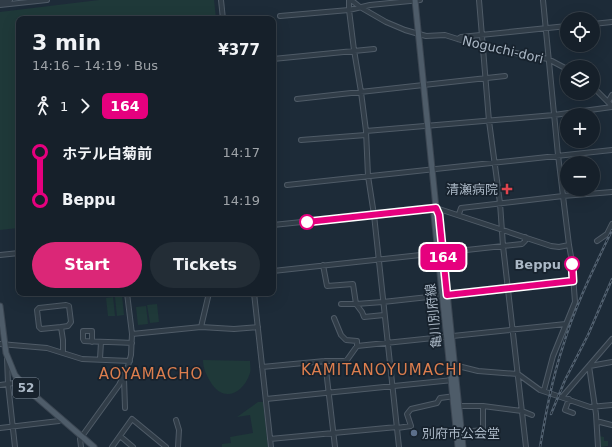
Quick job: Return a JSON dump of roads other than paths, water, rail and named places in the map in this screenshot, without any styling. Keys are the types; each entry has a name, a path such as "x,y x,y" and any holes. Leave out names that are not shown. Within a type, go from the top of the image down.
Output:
{"main road":[{"name":"亀川別府線","path":"416,0 427,126 436,208 439,215 440,253 454,380 458,447"},
{"name":"52","path":"0,306 2,344 13,372 21,382 94,447"},
{"name":"亀川別府線","path":"449,337 454,365 454,380"},
{"name":"亀川別府線","path":"455,396 459,406 463,447"}],"street":[{"path":"0,1 10,0"},
{"path":"0,5 47,0"},
{"path":"221,0 223,16"},
{"path":"350,0 349,10 366,133 368,176 374,215 399,447"},
{"name":"Noguchi-dori","path":"350,0 386,22 418,34 426,36 445,35 483,48 548,60 560,66"},
{"path":"280,16 349,10 370,4 416,0"},
{"path":"479,0 489,121 503,229 503,246 526,447"},
{"path":"543,0 560,171"},
{"path":"600,23 612,22"},
{"path":"458,39 461,37 560,27"},
{"path":"276,59 374,49"},
{"path":"297,99 505,76"},
{"path":"600,94 612,107"},
{"path":"608,102 612,95"},
{"path":"301,140 427,126 554,115 612,107"},
{"path":"287,185 612,150"},
{"path":"600,193 612,192"},
{"path":"458,214 461,208 563,196 572,262 575,302 553,356 544,390"},
{"path":"276,225 436,208 458,214 551,246 558,247 569,245"},
{"path":"597,241 607,234 612,224"},
{"path":"276,271 522,244 525,242 525,237"},
{"path":"0,255 16,253"},
{"path":"323,265 327,286 353,284 356,304 364,317 384,315"},
{"path":"341,304 383,302 573,281"},
{"path":"81,447 80,440 124,378 130,361 132,334 127,296"},
{"path":"201,327 209,296"},
{"path":"254,296 271,447"},
{"path":"69,306 70,322 68,326 61,327 41,329 39,327 37,310 39,308 69,306"},
{"path":"262,367 347,360 357,346 357,341 346,340 341,335 334,318"},
{"path":"357,346 388,344 566,324"},
{"path":"61,327 63,352"},
{"path":"132,334 201,327 234,329 258,327"},
{"path":"562,397 612,339"},
{"path":"92,342 132,343"},
{"path":"100,359 101,342"},
{"path":"2,344 38,346 63,352 82,359 130,361"},
{"path":"7,357 8,384 15,447"},
{"path":"326,361 335,447"},
{"path":"589,366 612,362"},
{"path":"454,365 478,371 518,374 539,389 590,407 612,405"},
{"path":"589,366 597,423 598,447"},
{"path":"124,378 125,408"},
{"path":"266,399 454,380"},
{"path":"0,385 21,382"},
{"path":"270,439 412,426 407,414 411,409 437,402 440,398 455,396"},
{"path":"569,399 565,410 569,414"},
{"path":"459,406 483,406 522,411 532,415"},
{"path":"462,432 483,430 483,406"},
{"path":"0,428 59,421 61,419"},
{"path":"112,447 132,419 166,447"},
{"path":"176,420 179,435 178,447"},
{"path":"597,423 600,422 612,425"},
{"path":"120,436 133,447"}],"railway":[{"path":"540,447 552,383 559,358 573,316 585,287 612,230"},
{"path":"551,414 565,380 588,335 612,279"}],"place":[{"name":"清瀬病院","path":"507,189"},
{"name":"Beppu","path":"572,264"},
{"name":"別府市公会堂","path":"414,433"}],"district":[{"name":"KAMITANOYUMACHI","path":"382,370"},
{"name":"AOYAMACHO","path":"151,374"}]}
